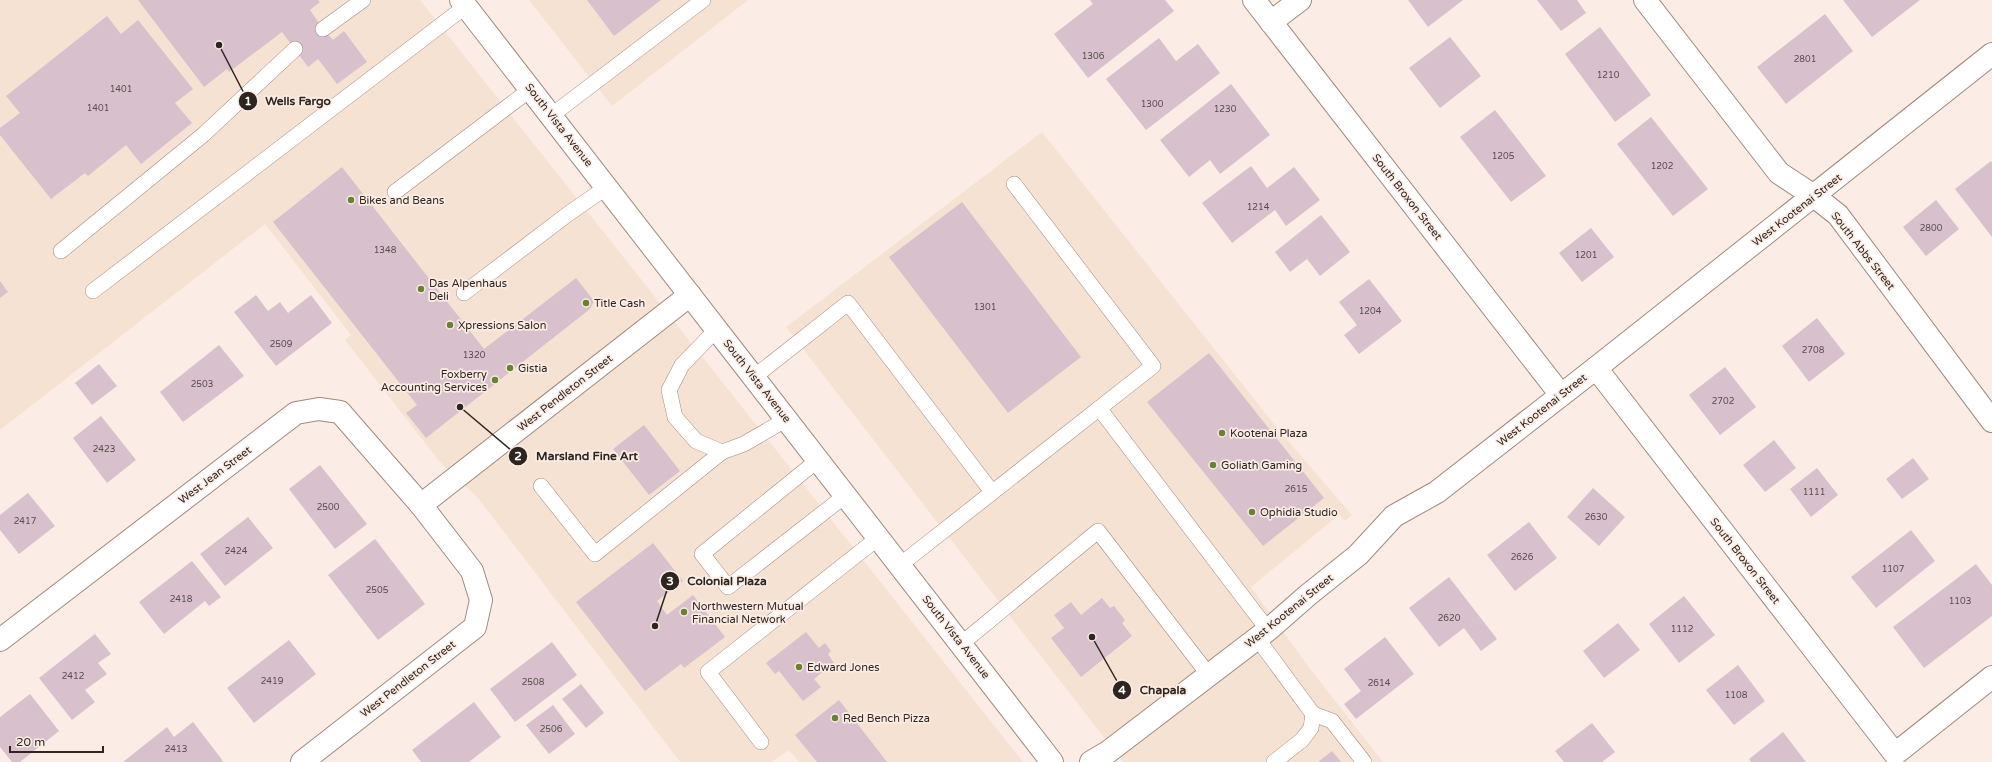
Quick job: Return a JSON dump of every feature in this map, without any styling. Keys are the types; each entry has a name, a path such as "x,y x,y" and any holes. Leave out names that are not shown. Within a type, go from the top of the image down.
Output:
{"street":[{"name":"South Broxon Street","path":"1254,0 1560,395"},
{"path":"1271,22 1300,0"},
{"name":"South Abbs Street","path":"1645,0 1779,173 1814,196 1838,215 1992,421"},
{"name":"South Vista Avenue","path":"464,3 1052,762"},
{"name":"West Kootenai Street","path":"1091,762 1108,752 1262,634 1358,555 1394,516 1437,492 1992,54"},
{"name":"West Pendleton Street","path":"302,762 475,627 481,600 472,571 421,505 690,295"},
{"name":"South Broxon Street","path":"1596,368 1895,754 1992,677"},
{"name":"West Jean Street","path":"0,640 296,413 319,409 340,412 421,505"}],"lane":[{"path":"323,29 363,0"},
{"path":"552,115 703,0"},
{"path":"93,291 464,3"},
{"path":"61,250 203,135 295,49"},
{"path":"395,192 531,89"},
{"path":"900,565 1153,366 1014,184"},
{"path":"464,293 568,214 607,187"},
{"path":"754,377 848,303 992,492"},
{"path":"717,329 682,365 669,390 676,417 696,441 722,452"},
{"path":"1099,408 1262,634 1313,714 1312,728 1302,740 1274,762"},
{"path":"541,486 595,554 722,452 744,444 787,419"},
{"path":"818,460 702,554 728,588 846,495"},
{"path":"961,644 1098,531 1208,674"},
{"path":"761,742 708,672 878,538"},
{"path":"1313,714 1332,721 1364,762"}],"shaded area":[{"path":"0,0 420,0 1023,762 799,762 789,750 772,762 680,762 478,498 439,461 345,340 351,335 265,224 0,430"},
{"path":"529,0 748,0 612,106"},
{"path":"1042,132 1282,434 1352,515 1345,521 1339,515 1251,587 1308,666 1383,762 1123,762 786,327"}],"building":[{"path":"138,0 318,0 320,2 310,10 323,29 333,40 344,31 367,62 337,84 318,59 308,67 282,32 229,72 227,69 204,87"},
{"path":"587,0 661,0 614,36"},
{"path":"1090,0 1165,0 1174,11 1088,78 1054,34 1093,4"},
{"path":"1408,0 1463,0 1428,27"},
{"path":"1537,0 1577,0 1586,13 1561,31"},
{"path":"1843,0 1920,0 1872,37"},
{"path":"1825,14 1853,51 1786,104 1757,67"},
{"path":"107,16 121,34 138,20 193,89 175,103 192,123 141,164 126,145 88,176 85,173 51,199 0,135 0,128 20,113 6,96"},
{"path":"1600,27 1651,95 1615,122 1565,54"},
{"path":"1450,37 1481,76 1440,108 1409,68"},
{"path":"1159,38 1176,61 1198,44 1220,73 1146,130 1106,79"},
{"path":"1231,84 1270,135 1220,174 1210,160 1189,177 1160,140"},
{"path":"1495,110 1546,176 1511,202 1460,137"},
{"path":"1651,117 1708,189 1673,216 1617,144"},
{"path":"1991,161 1992,163 1992,237 1955,189"},
{"path":"1251,166 1267,188 1294,167 1320,200 1286,226 1275,210 1232,243 1202,203"},
{"path":"342,167 484,349 576,278 594,301 590,309 426,438 406,413 417,405 273,222"},
{"path":"1936,200 1959,229 1926,256 1903,227"},
{"path":"962,202 1081,357 1008,413 889,257"},
{"path":"1321,215 1350,252 1320,276 1307,259 1290,272 1275,252"},
{"path":"1591,228 1614,257 1582,282 1559,253"},
{"path":"1369,279 1402,321 1359,354 1344,335 1357,325 1339,302"},
{"path":"0,281 8,292 0,298"},
{"path":"256,295 268,311 280,302 288,313 311,295 332,323 276,366 234,312"},
{"path":"1817,318 1845,354 1809,382 1782,346"},
{"path":"219,345 244,376 183,422 160,392"},
{"name":"Kootenai Plaza","path":"1209,353 1324,498 1263,546 1147,402"},
{"path":"99,364 117,386 92,405 75,383"},
{"path":"1725,367 1756,407 1720,435 1689,395"},
{"path":"101,416 136,460 107,483 73,438"},
{"path":"644,425 680,471 649,495 613,449"},
{"path":"1774,440 1796,468 1765,492 1743,465"},
{"path":"1913,458 1929,479 1902,499 1886,479"},
{"path":"320,465 367,524 335,549 289,489"},
{"path":"1817,468 1838,495 1811,517 1790,489"},
{"path":"1593,488 1625,517 1599,546 1567,517"},
{"path":"28,493 55,526 19,554 0,530 0,515"},
{"path":"248,517 273,548 225,586 200,554"},
{"path":"1529,522 1557,558 1515,591 1487,555"},
{"path":"1911,530 1935,561 1876,608 1851,577"},
{"path":"375,539 425,604 378,640 328,575"},
{"path":"653,543 683,581 657,601 667,615 693,595 725,637 684,668 681,664 645,691 576,602"},
{"path":"192,561 221,597 209,606 205,601 164,634 139,602"},
{"path":"1976,564 1992,585 1992,616 1924,668 1893,627"},
{"path":"1449,577 1497,639 1481,651 1464,628 1439,647 1409,608"},
{"path":"1684,596 1715,635 1679,663 1649,624"},
{"path":"1102,598 1110,608 1114,606 1125,620 1122,623 1132,636 1081,677 1051,638 1064,628 1054,615 1071,602 1081,615"},
{"path":"1618,623 1640,650 1604,678 1583,651"},
{"name":"Edward Jones","path":"806,632 819,648 825,643 831,651 828,654 834,663 814,679 821,687 803,701 779,671 775,674 766,663"},
{"path":"95,634 111,654 98,663 107,674 85,690 95,702 72,720 39,678"},
{"path":"1385,637 1414,674 1356,719 1344,704 1361,691 1344,669"},
{"path":"289,640 316,674 254,723 227,688"},
{"path":"552,642 577,675 515,722 490,689"},
{"path":"1738,665 1765,701 1734,725 1706,690"},
{"path":"581,684 604,713 586,728 562,699"},
{"path":"30,694 59,731 20,762 12,762 0,747 0,717"},
{"name":"Red Bench Pizza","path":"839,700 887,762 817,762 795,735"},
{"path":"474,702 501,737 469,762 421,762 412,750"},
{"path":"553,705 575,734 549,754 526,725"},
{"path":"193,722 223,761 123,762 167,727 174,737"},
{"path":"1592,723 1615,752 1602,762 1564,762 1555,751"},
{"path":"1783,732 1806,762 1751,762 1749,759"},
{"path":"1332,751 1341,762 1318,762"}],"place":[{"name":"Wells Fargo","path":"219,45"},
{"name":"Bikes and Beans","path":"351,200"},
{"name":"Das Alpenhaus Deli","path":"421,289"},
{"name":"Title Cash","path":"586,303"},
{"name":"Xpressions Salon","path":"450,325"},
{"name":"Gistia","path":"510,368"},
{"name":"Foxberry Accounting Services","path":"495,380"},
{"name":"Marsland Fine Art","path":"460,407"},
{"name":"Kootenai Plaza","path":"1222,433"},
{"name":"Goliath Gaming","path":"1213,465"},
{"name":"Ophidia Studio","path":"1252,512"},
{"name":"Northwestern Mutual Financial Network","path":"684,612"},
{"name":"Colonial Plaza","path":"655,626"},
{"name":"Chapala","path":"1092,637"},
{"name":"Edward Jones","path":"799,667"},
{"name":"Red Bench Pizza","path":"835,718"}]}
